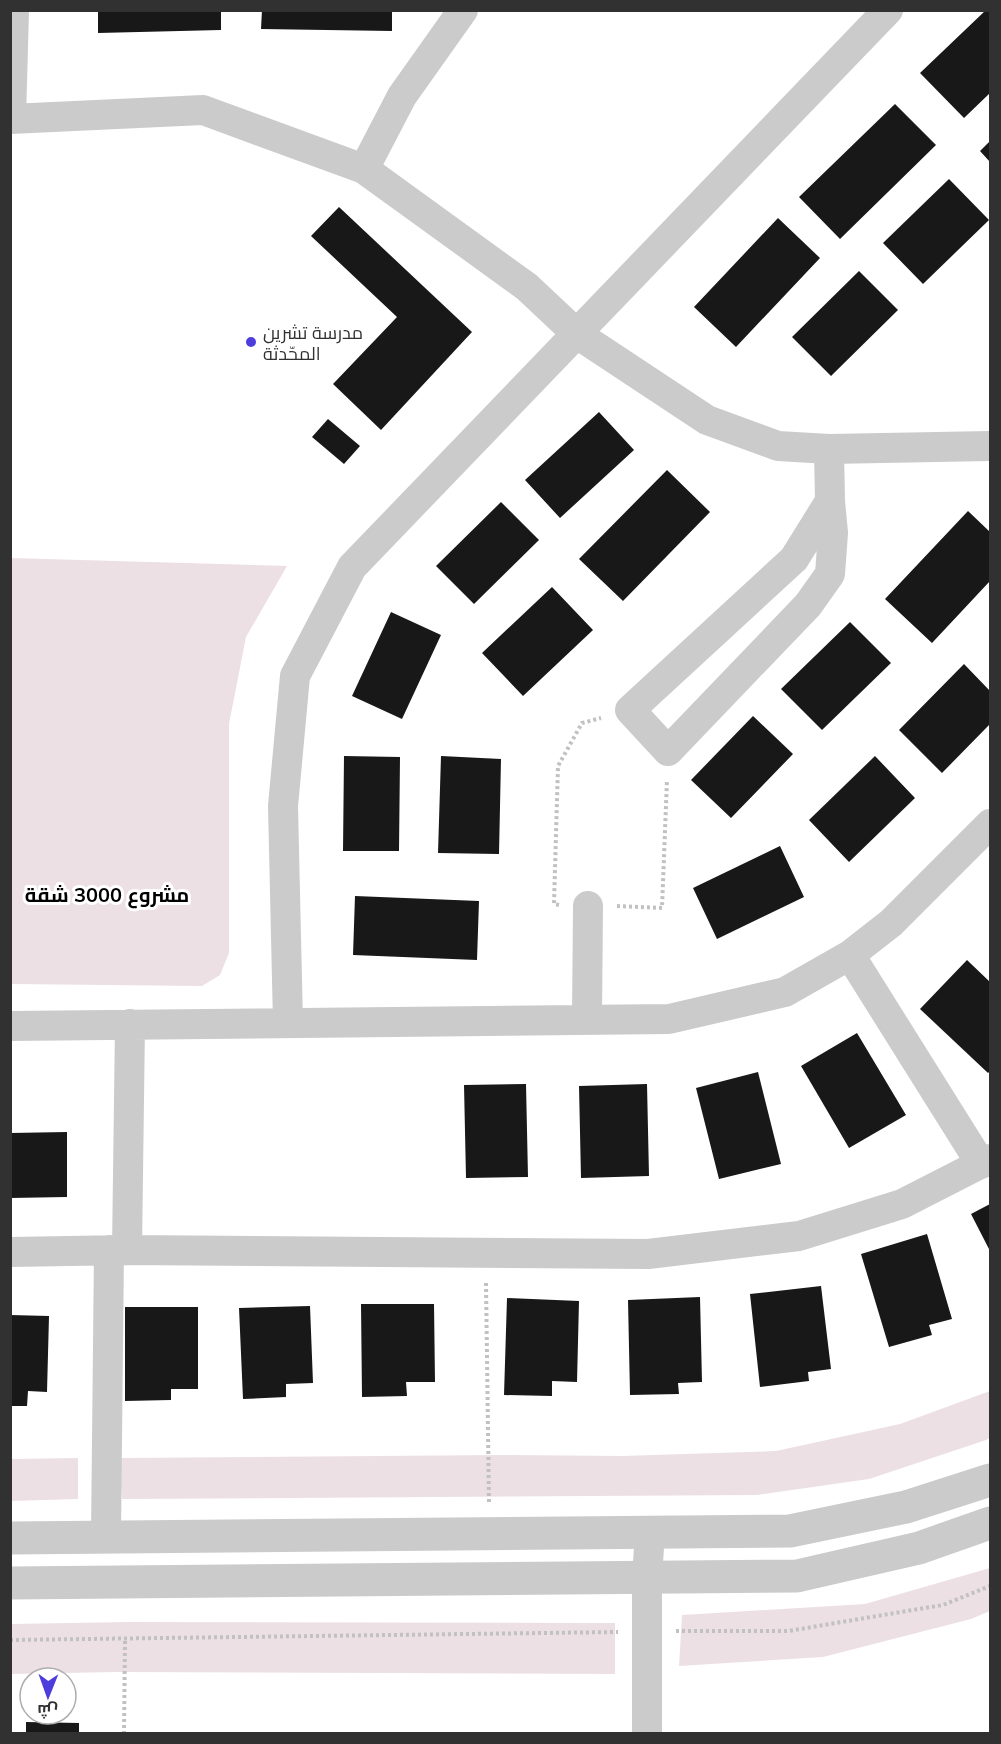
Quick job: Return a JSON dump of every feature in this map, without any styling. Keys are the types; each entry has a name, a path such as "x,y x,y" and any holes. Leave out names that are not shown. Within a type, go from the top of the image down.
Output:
{"street":[{"path":"14,10 11,119 203,110 364,169 527,286 577,334 707,420 778,446 829,449 990,444"},
{"path":"364,169 402,96 463,10"},
{"path":"288,1023 283,806 295,676 352,567 888,10"},
{"path":"829,449 833,533 830,574 808,605 668,751 630,710 794,559 830,501"},
{"path":"10,1026 669,1019 785,992 850,956 891,923 990,824"},
{"path":"588,906 588,1019"},
{"path":"10,1252 118,1250 648,1254 799,1236 902,1204 986,1161 850,956"},
{"path":"106,1537 130,1024"},
{"path":"10,1538 790,1531 906,1507 990,1480"},
{"path":"10,1583 797,1575 919,1548 990,1523"},
{"path":"646,1734 647,1578 650,1532"}],"path":[{"path":"630,710 582,723 558,766 554,904 662,908 668,751"},
{"path":"485,1253 489,1511"},
{"path":"10,1640 788,1631 943,1605 990,1586"},
{"path":"124,1734 125,1638"}],"shaded area":[{"path":"11,558 287,566 246,637 229,724 229,953 220,975 202,986 11,984"},
{"path":"990,1391 990,1438 986,1440 869,1479 757,1495 122,1499 119,1458 622,1456 776,1451 900,1424"},
{"path":"78,1458 78,1499 11,1501 11,1459"},
{"path":"990,1568 990,1611 971,1619 823,1657 679,1666 682,1615 865,1604"},
{"path":"129,1622 615,1623 615,1674 78,1673 78,1666 18,1666 18,1674 11,1674 11,1624"}],"building":[{"path":"98,10 221,10 221,30 98,33"},
{"path":"262,10 392,10 392,31 261,29"},
{"path":"986,10 990,10 990,93 964,118 920,73"},
{"path":"895,104 936,145 840,239 799,197"},
{"path":"990,141 990,162 980,151"},
{"path":"949,179 989,220 923,284 883,243"},
{"path":"339,207 472,332 381,430 333,384 397,317 311,236"},
{"path":"778,218 820,258 736,347 694,307"},
{"path":"859,271 898,310 831,376 792,337"},
{"path":"599,412 634,450 560,518 525,480"},
{"path":"328,419 360,446 344,464 312,437"},
{"path":"667,470 710,512 623,601 579,559"},
{"path":"501,502 539,540 474,604 436,566"},
{"path":"968,511 990,532 990,581 932,643 885,599"},
{"path":"552,587 593,630 523,696 482,653"},
{"path":"391,612 441,635 402,719 352,696"},
{"path":"850,622 891,663 822,730 781,689"},
{"path":"964,664 990,691 990,724 942,773 899,730"},
{"path":"753,716 793,754 731,818 691,780"},
{"path":"344,756 400,757 399,851 343,851"},
{"path":"441,756 501,759 499,854 438,853"},
{"path":"875,756 915,798 849,862 809,820"},
{"path":"780,846 804,897 717,939 693,888"},
{"path":"355,896 479,901 477,960 353,955"},
{"path":"967,960 990,982 990,1071 988,1073 920,1009"},
{"path":"857,1033 906,1115 849,1148 801,1066"},
{"path":"758,1072 781,1164 719,1179 696,1088"},
{"path":"526,1084 528,1177 466,1178 464,1085"},
{"path":"647,1084 649,1176 581,1178 579,1086"},
{"path":"67,1132 67,1197 10,1198 10,1133"},
{"path":"990,1204 990,1251 971,1214"},
{"path":"927,1234 952,1319 929,1325 932,1335 889,1347 861,1254"},
{"path":"821,1286 831,1369 808,1372 809,1381 760,1387 750,1294"},
{"path":"700,1297 702,1382 678,1383 679,1394 630,1395 628,1300"},
{"path":"507,1298 579,1301 577,1382 552,1381 552,1396 504,1395"},
{"path":"361,1304 434,1304 435,1382 406,1382 407,1396 362,1397"},
{"path":"310,1306 313,1383 286,1384 286,1397 243,1399 239,1308"},
{"path":"125,1307 198,1307 198,1389 171,1389 171,1400 125,1401"},
{"path":"10,1315 49,1316 47,1392 28,1391 27,1406 10,1406"},
{"path":"79,1723 79,1734 26,1734 26,1726 78,1726"}],"place":[{"name":"مدرسة تشرين المحّدثة","path":"251,342"}],"district":[{"name":"مشروع 3000 شقة","path":"107,894"}]}
